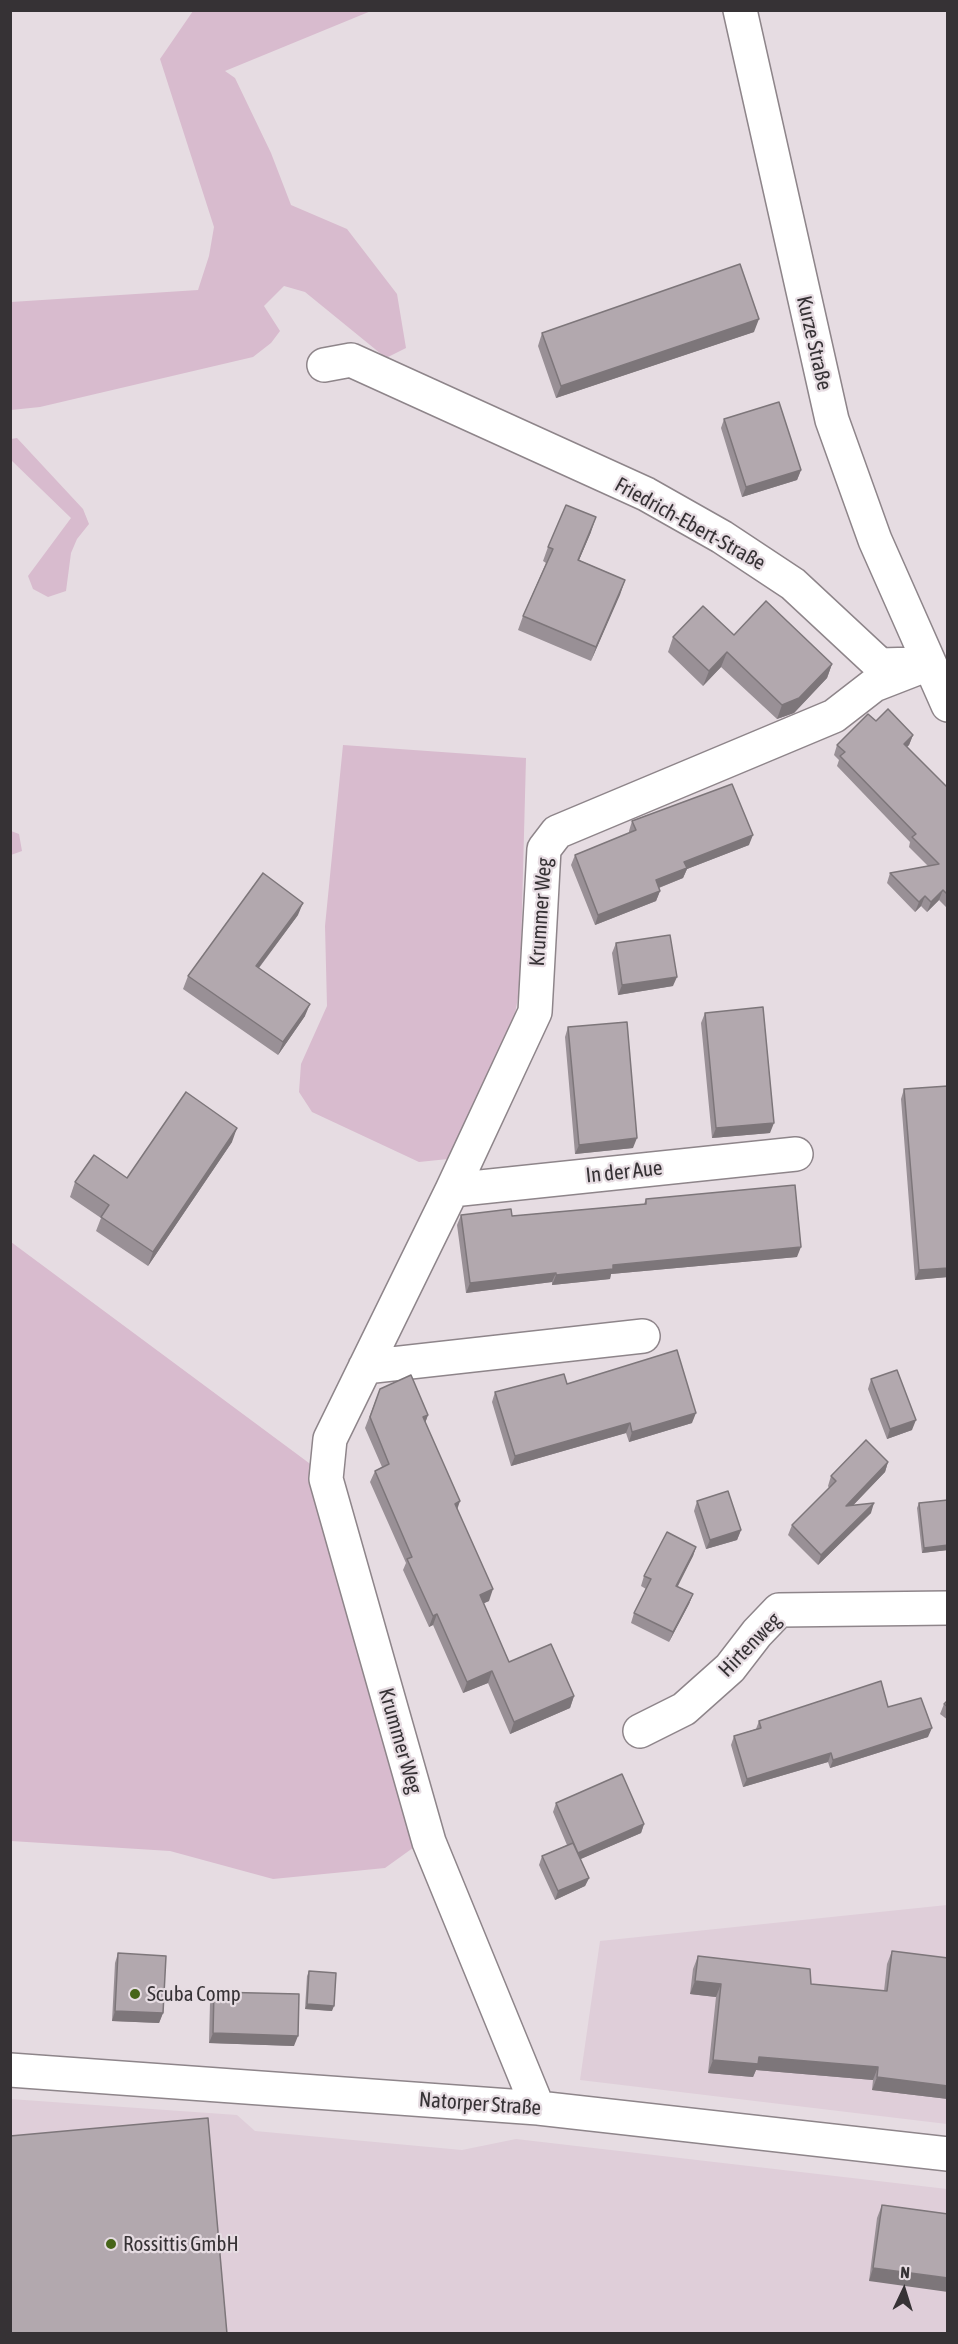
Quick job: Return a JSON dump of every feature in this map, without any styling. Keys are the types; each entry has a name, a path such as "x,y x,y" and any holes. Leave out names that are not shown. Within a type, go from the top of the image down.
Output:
{"street":[{"name":"Kurze Straße","path":"740,10 832,420 874,540 928,664"},
{"name":"Friedrich-Ebert-Straße","path":"324,365 351,360 646,494 722,537 793,584 880,665 928,664"},
{"path":"928,664 948,705"},
{"name":"Krummer Weg","path":"538,2108 429,1842 326,1479 330,1438 452,1190 535,1012 543,849 557,832 834,716 874,685 928,664"},
{"name":"In der Aue","path":"452,1190 796,1154"},
{"path":"365,1366 643,1336"},
{"name":"Hirtenweg","path":"640,1731 684,1709 730,1668 757,1633 779,1610 948,1608"},
{"name":"Natorper Straße","path":"10,2070 538,2108 948,2154"}],"shaded area":[{"path":"193,11 371,11 225,71 235,78 271,153 291,205 347,229 397,294 406,348 386,358 305,292 284,286 264,306 280,331 271,343 253,357 40,407 11,410 11,302 198,290 209,256 214,227 160,59"},
{"path":"17,438 83,509 89,524 77,539 71,553 66,591 48,597 33,589 28,576 71,518 11,460 11,439"},
{"path":"343,745 526,758 520,986 515,1014 448,1159 419,1162 312,1112 299,1092 301,1064 327,1006 325,926"},
{"path":"11,831 19,834 22,851 11,855"},
{"path":"11,1242 313,1466 335,1574 406,1789 417,1845 385,1868 273,1879 170,1851 11,1841"},
{"path":"947,1905 947,2124 580,2080 600,1941"},
{"path":"10,2099 237,2115 255,2131 462,2150 516,2139 947,2189 947,2333 11,2333"}],"building":[{"path":"740,264 759,319 561,386 542,333"},
{"path":"779,402 801,470 746,487 724,419"},
{"path":"566,505 596,517 578,560 625,580 596,647 523,616 553,549 548,547"},
{"path":"766,601 832,664 799,698 782,705 727,652 709,671 673,637 703,606 734,635"},
{"path":"888,709 913,735 904,744 948,788 948,895 943,890 931,902 925,896 919,902 890,873 939,864 912,837 916,834 840,756 845,752 837,745 868,714 876,721"},
{"path":"732,784 753,835 684,862 687,868 656,880 660,891 598,915 575,855 636,830 632,821"},
{"path":"263,873 303,903 256,966 310,1004 283,1042 188,976"},
{"path":"670,935 677,977 622,985 616,943"},
{"path":"763,1007 774,1123 716,1128 705,1013"},
{"path":"627,1022 637,1138 579,1145 568,1027"},
{"path":"948,1086 948,1268 919,1270 904,1089"},
{"path":"186,1092 237,1128 153,1252 101,1217 109,1205 75,1182 94,1155 127,1178"},
{"path":"795,1185 801,1247 613,1265 613,1269 470,1283 461,1215 511,1209 512,1216 646,1204 646,1199"},
{"path":"677,1350 696,1413 632,1432 630,1423 515,1456 495,1392 564,1374 567,1384"},
{"path":"897,1370 916,1420 890,1429 871,1379"},
{"path":"411,1375 428,1415 423,1417 460,1501 455,1504 493,1589 480,1595 509,1662 551,1644 574,1696 514,1722 492,1671 467,1682 437,1614 433,1616 407,1559 412,1557 375,1471 389,1464 370,1417 380,1389"},
{"path":"866,1440 888,1462 846,1506 874,1503 821,1555 792,1525 836,1481 831,1476"},
{"path":"728,1491 741,1530 710,1540 697,1501"},
{"path":"948,1500 948,1545 924,1548 919,1503"},
{"path":"667,1532 696,1547 676,1586 693,1594 673,1632 634,1613 651,1579 644,1576"},
{"path":"881,1681 888,1707 921,1698 932,1728 833,1760 831,1753 747,1779 734,1736 761,1728 759,1721"},
{"path":"622,1774 644,1824 578,1853 556,1803"},
{"path":"573,1843 589,1878 558,1891 542,1856"},
{"path":"892,1951 948,1958 948,2086 877,2077 878,2067 759,2057 758,2064 713,2060 721,1984 695,1981 698,1956 810,1969 811,1984 887,1991"},
{"path":"118,1953 166,1956 163,2013 115,2011"},
{"path":"309,1971 336,1973 334,2006 307,2004"},
{"path":"214,1992 299,1994 298,2036 213,2033"},
{"name":"Rossittis GmbH","path":"208,2118 227,2334 10,2334 10,2136"},
{"path":"882,2205 948,2214 948,2278 873,2268"}],"place":[{"name":"Scuba Comp","path":"135,1994"},
{"name":"Rossittis GmbH","path":"111,2244"}]}
